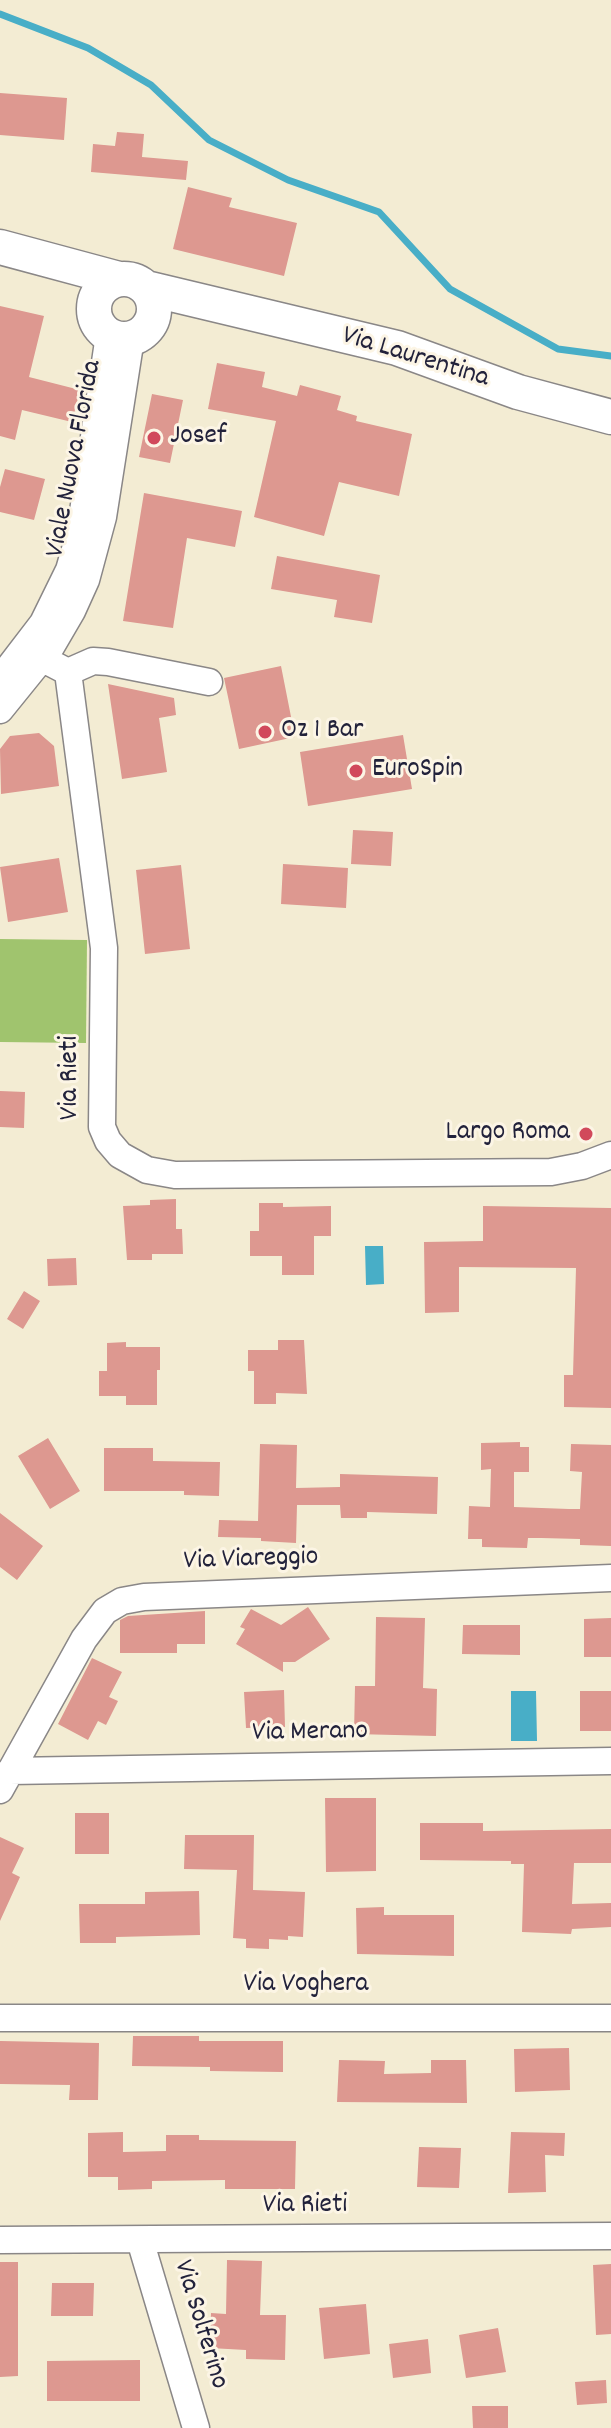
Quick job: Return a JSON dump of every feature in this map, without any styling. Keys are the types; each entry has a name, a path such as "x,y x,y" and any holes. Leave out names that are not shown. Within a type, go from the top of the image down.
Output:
{"main road":[{"name":"Via Laurentina","path":"0,247 218,306 397,348 518,392 611,417"},
{"path":"0,263 59,283 120,329"},
{"path":"133,284 153,304 154,312 120,329 96,297 102,288 133,284"},
{"name":"Via Laurentina","path":"120,329 218,306"}],"street":[{"name":"Viale Nuova Florida","path":"0,710 43,659 72,611 96,551 120,329"},
{"name":"Viale Nuova Florida","path":"0,679 28,645 52,608 76,550 120,329"},
{"path":"43,659 68,672 93,661 108,662 209,682"},
{"name":"Via Rieti","path":"68,672 104,948 102,1127 108,1141 120,1155 137,1166 157,1173 187,1175 551,1172 582,1166 611,1155"},
{"name":"Via Viareggio","path":"5,1780 91,1628 110,1607 122,1601 160,1596 611,1578"},
{"name":"Via Merano","path":"5,1780 611,1761"},
{"name":"Via Voghera","path":"0,2018 611,2018"},
{"name":"Via Rieti","path":"0,2240 611,2236"},
{"name":"Via Solferino","path":"140,2240 196,2428"}],"green space":[{"path":"0,939 87,940 86,1043 0,1042"}],"water":[{"path":"365,1246 383,1246 384,1284 366,1285"},
{"path":"511,1691 536,1691 537,1741 511,1741"}],"building":[{"path":"0,93 67,98 64,140 0,135"},
{"path":"117,132 144,134 142,157 188,161 186,180 91,172 93,144 115,146"},
{"path":"188,187 232,198 229,207 297,223 284,276 173,249"},
{"path":"0,306 44,316 29,377 80,390 72,422 22,410 15,440 0,436"},
{"path":"217,363 265,372 262,387 297,396 300,385 341,396 337,410 357,416 356,421 412,434 399,496 339,482 324,536 254,517 276,421 208,409"},
{"path":"152,394 183,400 170,463 139,457"},
{"path":"5,469 45,479 34,520 0,512 0,487"},
{"path":"144,493 242,511 235,547 187,538 173,628 123,621"},
{"path":"277,556 380,575 372,623 334,617 337,600 271,589"},
{"path":"281,666 295,737 239,749 224,678"},
{"path":"108,684 174,698 176,715 159,718 167,772 122,779"},
{"path":"39,733 54,746 59,786 1,794 0,749 10,736"},
{"name":"EuroSpin","path":"403,735 412,789 308,806 300,752"},
{"path":"353,830 393,832 391,866 351,864"},
{"path":"59,858 68,912 8,922 0,867"},
{"path":"283,864 348,868 346,908 281,904"},
{"path":"181,865 190,949 145,954 136,870"},
{"path":"0,1091 25,1092 24,1128 0,1127"},
{"path":"176,1199 176,1229 182,1229 183,1254 152,1254 152,1260 127,1260 123,1206 150,1205 150,1200"},
{"path":"259,1203 283,1203 283,1207 331,1206 331,1236 314,1236 314,1275 282,1275 282,1256 250,1256 250,1231 259,1231"},
{"path":"483,1206 611,1208 611,1408 564,1407 564,1375 573,1375 576,1268 459,1267 459,1312 425,1313 424,1242 483,1241"},
{"path":"76,1258 77,1285 48,1286 47,1259"},
{"path":"24,1291 40,1301 23,1329 7,1319"},
{"path":"278,1340 304,1340 307,1394 276,1393 276,1404 254,1404 254,1371 248,1371 248,1350 278,1350"},
{"path":"126,1342 126,1347 160,1347 157,1405 126,1405 126,1396 99,1396 99,1371 107,1371 107,1343"},
{"path":"48,1438 80,1491 50,1509 18,1456"},
{"path":"520,1442 520,1447 529,1447 529,1472 514,1472 514,1507 569,1509 580,1509 582,1472 570,1471 571,1444 611,1445 611,1546 580,1545 580,1539 528,1538 527,1548 482,1547 482,1539 468,1539 469,1506 490,1507 491,1469 481,1470 481,1443"},
{"path":"260,1444 297,1445 296,1488 340,1487 340,1474 438,1477 437,1514 367,1512 367,1518 341,1518 340,1505 297,1505 296,1543 218,1537 219,1520 258,1521"},
{"path":"104,1448 153,1448 153,1461 220,1462 219,1496 184,1495 184,1491 104,1491"},
{"path":"0,1513 43,1546 17,1580 0,1567"},
{"path":"308,1607 330,1639 295,1662 283,1662 283,1672 236,1644 245,1629 240,1627 251,1609 281,1625"},
{"path":"205,1611 205,1644 177,1644 177,1653 120,1653 120,1620 128,1616"},
{"path":"376,1617 425,1618 423,1688 437,1689 436,1736 354,1734 355,1686 375,1686"},
{"path":"611,1618 611,1657 584,1657 584,1619"},
{"path":"463,1625 520,1625 520,1655 462,1654"},
{"path":"92,1658 122,1672 109,1697 118,1701 106,1725 98,1721 88,1740 58,1724"},
{"path":"284,1690 285,1727 246,1728 244,1692"},
{"path":"580,1691 611,1691 611,1731 580,1731"},
{"path":"325,1798 376,1798 376,1871 326,1872"},
{"path":"75,1813 109,1813 109,1854 75,1854"},
{"path":"420,1823 483,1823 483,1831 611,1829 611,1863 574,1863 572,1904 611,1903 611,1927 572,1929 571,1934 522,1932 524,1864 511,1864 511,1861 420,1860"},
{"path":"185,1835 254,1835 253,1890 305,1892 303,1937 269,1939 269,1949 246,1948 246,1939 233,1938 237,1870 184,1869"},
{"path":"0,1837 24,1848 12,1873 20,1877 0,1921"},
{"path":"199,1891 200,1935 116,1937 116,1943 80,1943 79,1904 145,1904 145,1892"},
{"path":"384,1907 384,1915 454,1915 454,1956 357,1954 356,1908"},
{"path":"133,2036 199,2036 199,2041 283,2041 283,2072 132,2066"},
{"path":"0,2041 99,2043 98,2100 69,2100 70,2085 0,2084"},
{"path":"569,2048 570,2090 515,2092 514,2049"},
{"path":"339,2060 385,2061 384,2074 431,2073 431,2060 466,2060 467,2103 337,2102"},
{"path":"123,2132 123,2152 166,2151 166,2135 199,2135 199,2140 296,2141 295,2189 225,2189 225,2180 152,2181 152,2189 118,2190 118,2177 88,2177 88,2133"},
{"path":"511,2132 565,2133 564,2156 545,2155 546,2192 508,2193"},
{"path":"419,2147 461,2148 459,2188 417,2187"},
{"path":"227,2260 262,2261 260,2315 286,2315 285,2360 246,2359 246,2350 210,2348 211,2313 226,2314"},
{"path":"0,2262 18,2262 18,2376 0,2377"},
{"path":"611,2264 611,2334 596,2335 593,2265"},
{"path":"52,2283 94,2283 93,2316 51,2316"},
{"path":"366,2304 370,2354 324,2359 319,2308"},
{"path":"498,2328 506,2372 466,2378 459,2335"},
{"path":"428,2339 431,2373 393,2378 389,2344"},
{"path":"140,2360 140,2401 47,2401 47,2361"},
{"path":"606,2380 607,2403 577,2405 575,2382"},
{"path":"472,2406 508,2406 508,2428 473,2428"}],"waterway":[{"path":"0,14 88,48 151,85 209,140 288,180 379,212 450,289 558,349 611,356"}],"place":[{"name":"Josef","path":"154,438"},
{"name":"Oz 1 Bar","path":"265,732"},
{"name":"EuroSpin","path":"356,771"},
{"name":"Largo Roma","path":"586,1134"}]}
